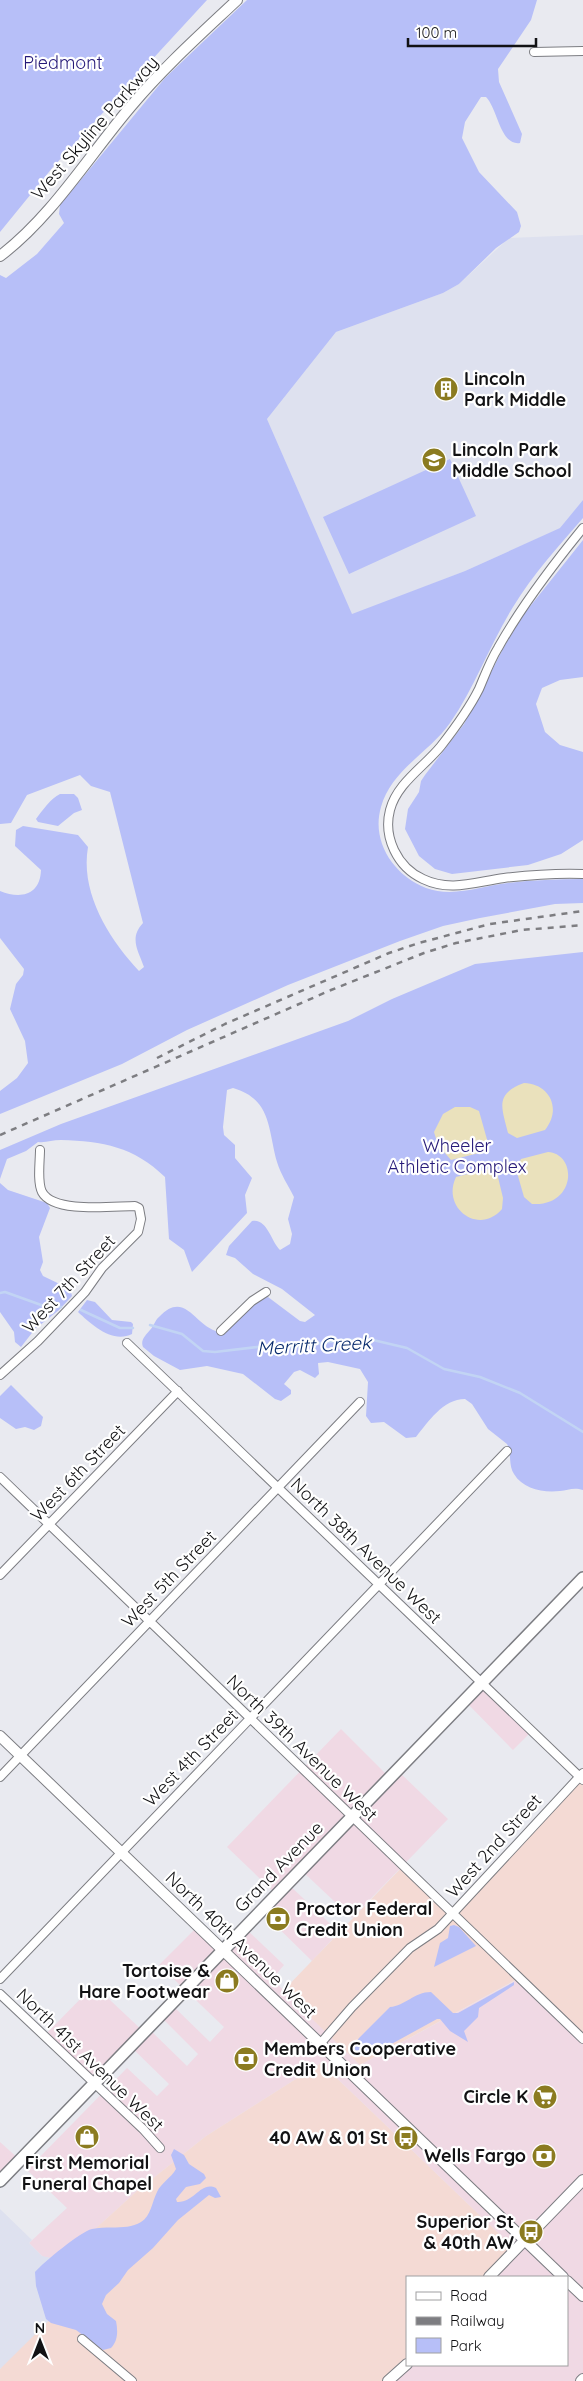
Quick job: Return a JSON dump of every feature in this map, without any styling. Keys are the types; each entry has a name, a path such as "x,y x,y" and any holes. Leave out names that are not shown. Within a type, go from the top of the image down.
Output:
{"main road":[{"name":"Grand Avenue","path":"0,2181 583,1578"}],"street":[{"name":"West Skyline Parkway","path":"0,256 16,244 49,207 133,104 160,74 237,0"},
{"path":"534,52 583,51"},
{"path":"583,528 550,568 521,609 498,647 470,704 453,731 423,766 400,788 390,808 387,830 394,849 406,867 420,878 438,885 456,886 513,877 583,874"},
{"name":"West 7th Street","path":"0,1375 38,1341 86,1292 102,1268 138,1232 141,1220 139,1208 135,1206 84,1207 53,1201 41,1189 40,1150"},
{"path":"221,1331 252,1301 266,1292"},
{"name":"North 38th Avenue West","path":"127,1343 582,1776"},
{"name":"West 6th Street","path":"0,1575 178,1391"},
{"name":"West 5th Street","path":"0,1777 360,1402"},
{"name":"West 4th Street","path":"0,1979 378,1583 507,1451"},
{"name":"North 39th Avenue West","path":"0,1477 583,2038"},
{"name":"North 40th Avenue West","path":"0,1736 562,2276"},
{"name":"West 2nd Street","path":"320,2044 352,2007 410,1948 438,1929 582,1776"},
{"name":"North 41st Avenue West","path":"0,1994 143,2129 160,2148"},
{"path":"490,2276 583,2180"},
{"path":"568,2282 583,2296"},
{"path":"82,2338 132,2381"},
{"path":"388,2381 406,2365"}],"shaded area":[{"name":"Lincoln Park Middle School","path":"583,235 583,500 561,528 465,571 352,615 267,419 336,332 443,293 459,284 509,238"},
{"path":"482,1682 532,1731 513,1750 464,1700"},
{"path":"341,1729 390,1778 397,1770 448,1819 352,1918 301,1870 288,1884 339,1932 312,1961 261,1911 277,1895 227,1847"},
{"path":"583,1780 583,2039 519,1978 360,2065 283,1991 403,1866 453,1912 574,1781"},
{"path":"198,1926 223,1950 245,1928 284,1965 272,1979 360,2065 520,1978 583,2039 583,2374 576,2381 390,2381 406,2366 568,2366 568,2276 490,2276 515,2249 321,2063 206,2136 137,2191 61,2260 43,2257 29,2243 67,2208 27,2170 127,2068 157,2096 169,2084 130,2046 94,2083 44,2036 94,1985 144,2032 148,2028 187,2066 198,2054 160,2016 171,2004 210,2042 224,2027 159,1965"},
{"path":"321,2063 515,2249 490,2276 406,2276 406,2365 390,2381 0,2381 0,2369 95,2229 137,2191 206,2136"},
{"path":"0,2142 20,2160 0,2181"},
{"path":"0,2209 32,2240 29,2243 42,2256 61,2260 86,2284 0,2369"}],"green space":[{"name":"Piedmont","path":"0,0 207,0 53,167 0,232"},
{"path":"247,0 537,0 531,20 498,69 499,82 522,134 520,143 508,139 486,97 481,97 465,122 462,138 479,172 517,212 521,226 519,232 496,248 459,284 443,293 336,332 267,419 352,614 465,571 560,528 583,500 583,518 546,561 521,595 450,723 393,782 381,807 379,832 387,855 395,866 404,875 426,888 436,891 457,892 517,882 583,879 583,903 555,904 480,918 443,926 400,941 288,985 187,1030 122,1064 0,1114 0,1091 17,1078 28,1063 25,1041 10,1009 16,984 23,975 24,969 0,938 0,891 15,895 28,893 37,885 41,870 15,846 16,830 23,826 78,835 88,847 88,881 99,914 117,945 139,971 144,967 136,944 136,934 143,923 110,792 91,786 80,775 27,795 11,823 0,824 0,275 6,278 37,254 64,223 59,214 60,205 165,78"},
{"path":"450,459 476,516 349,574 323,517"},
{"path":"583,540 583,677 560,680 542,688 536,704 545,732 560,745 583,752 583,840 561,854 528,865 452,874 435,869 419,856 405,829 408,809 419,792 421,781 464,724 505,645 524,614"},
{"path":"60,794 74,794 78,798 82,810 74,813 58,826 38,822 36,819 53,798"},
{"name":"Wheeler Athletic Complex","path":"583,952 583,1490 547,1491 534,1489 523,1483 512,1470 507,1444 488,1429 472,1404 465,1399 457,1400 443,1407 431,1418 416,1437 406,1438 384,1422 371,1423 366,1416 368,1382 360,1369 328,1362 318,1363 319,1374 315,1378 300,1370 294,1372 284,1384 291,1390 291,1394 281,1401 275,1399 243,1374 207,1366 180,1370 154,1356 143,1347 142,1342 144,1338 158,1318 169,1309 177,1307 191,1313 214,1330 223,1332 258,1299 268,1297 300,1321 305,1322 315,1315 282,1289 253,1274 235,1258 226,1255 229,1246 252,1221 257,1221 265,1226 280,1250 290,1244 292,1234 288,1219 294,1197 279,1167 262,1108 246,1093 233,1088 227,1090 223,1127 224,1135 235,1145 235,1158 252,1178 245,1195 247,1213 192,1272 184,1250 169,1239 165,1177 130,1152 91,1142 61,1140 38,1142 26,1151 7,1159 0,1179 0,1150 61,1124 348,1021 392,999 475,964"},
{"path":"0,1183 8,1190 47,1203 50,1208 39,1237 43,1262 40,1270 43,1276 70,1289 72,1296 59,1310 35,1329 21,1347 15,1342 14,1332 0,1312"},
{"path":"87,1300 95,1302 112,1320 131,1322 133,1324 132,1334 124,1336 110,1335 96,1327 78,1312"},
{"path":"11,1385 43,1417 41,1426 34,1430 25,1427 16,1429 0,1418 0,1396"},
{"path":"450,1926 459,1927 476,1946 434,1967 440,1943 448,1938"},
{"path":"514,1982 514,1985 479,2008 478,2017 464,2031 468,2042 450,2031 440,2019 437,2019 386,2047 380,2047 362,2055 354,2056 350,2051 359,2038 390,2007 420,1994 431,1992 453,2013 458,2013"},
{"path":"174,2149 184,2155 189,2164 204,2174 206,2178 200,2184 186,2187 176,2199 177,2202 188,2199 206,2187 216,2188 221,2197 215,2198 209,2195 178,2220 106,2295 102,2304 107,2314 116,2321 117,2332 116,2339 111,2348 103,2350 76,2330 51,2323 46,2319 36,2286 35,2272 62,2248 86,2231 98,2228 124,2227 141,2222 149,2213 159,2189 176,2169 171,2155"}],"sand":[{"path":"524,1083 533,1084 547,1093 553,1106 553,1114 545,1130 517,1138 508,1133 502,1103 508,1092"},
{"path":"455,1107 470,1107 479,1111 488,1143 483,1152 451,1160 438,1145 434,1132 443,1114"},
{"path":"548,1152 558,1155 564,1161 568,1170 568,1180 564,1189 557,1197 547,1203 532,1204 524,1197 516,1169 521,1159"},
{"path":"488,1169 497,1173 503,1198 502,1209 493,1217 483,1220 473,1219 465,1215 458,1208 454,1199 453,1188 456,1177"}],"waterway":[{"name":"Merritt Creek","path":"0,1293 5,1292 44,1306 61,1307"},
{"name":"Merritt Creek","path":"81,1310 120,1328 133,1328"},
{"name":"Merritt Creek","path":"150,1325 182,1334 203,1351 215,1352 257,1347 287,1348 343,1340 373,1340 407,1348 444,1369 480,1377 520,1393 583,1432"}],"railway":[{"path":"157,1058 225,1024 389,953 490,924 583,911"},
{"path":"0,1135 331,990 424,953 456,943 522,930 583,925"}],"place":[{"name":"Lincoln Park Middle","path":"446,389"},
{"name":"Lincoln Park Middle School","path":"434,460"},
{"name":"Proctor Federal Credit Union","path":"278,1919"},
{"name":"Tortoise & Hare Footwear","path":"227,1981"},
{"name":"Members Cooperative Credit Union","path":"246,2059"},
{"name":"Circle K","path":"545,2097"},
{"name":"First Memorial Funeral Chapel","path":"87,2137"},
{"name":"40 AW & 01 St","path":"406,2138"},
{"name":"Wells Fargo","path":"544,2156"},
{"name":"Superior St & 40th AW","path":"531,2232"}]}
